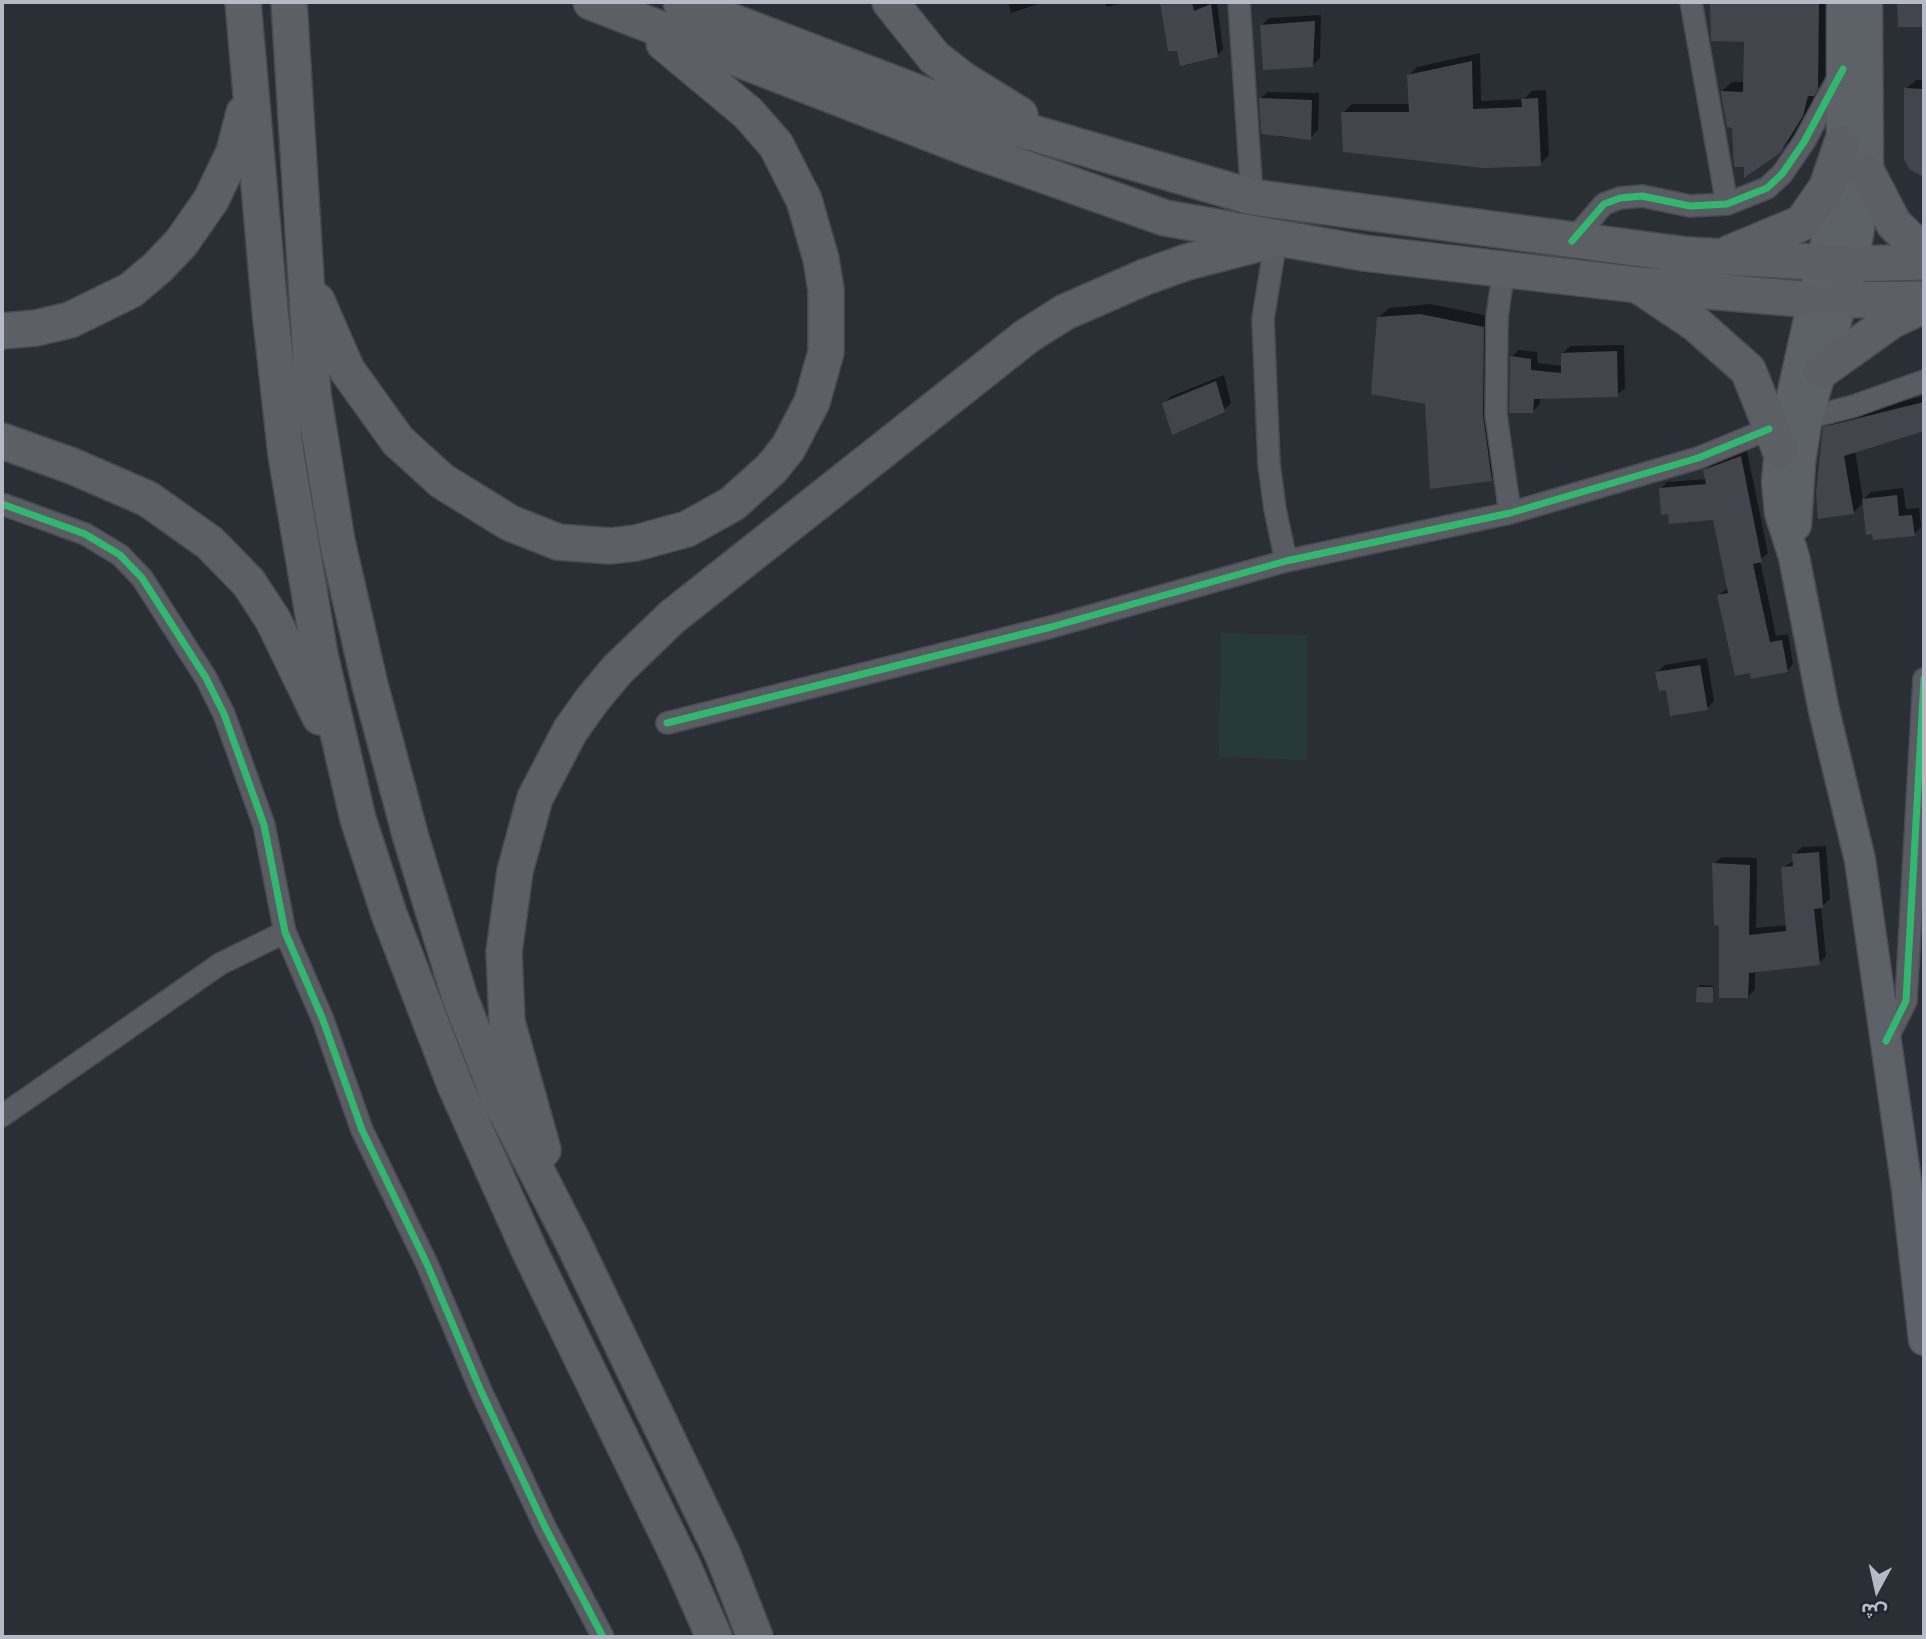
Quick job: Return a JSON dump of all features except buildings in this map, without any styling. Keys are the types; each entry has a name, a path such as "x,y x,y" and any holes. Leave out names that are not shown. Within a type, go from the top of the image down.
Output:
{"highway":[{"path":"243,2 286,455 320,655 345,770 389,914 455,1085 530,1252 676,1551 714,1637"},
{"path":"289,2 313,394 337,541 391,768 435,918 478,1048 521,1146 572,1240 723,1555 755,1637"},
{"path":"591,2 973,150 1165,218 1364,253 1638,285 1828,300 1924,299"},
{"path":"681,2 941,102 1078,147 1252,197 1572,241 1723,257 1838,262 1924,262"},
{"path":"890,2 934,57 962,79 1078,147"},
{"path":"305,262 334,345 373,410 419,462 488,512 558,542 610,545 636,543 674,533 732,504 779,459 812,402 826,352 826,290 821,260 804,200 776,145 748,113 637,21"},
{"path":"2,331 36,328 70,320 121,295 157,268 197,222 224,177 242,127 249,75"},
{"path":"1723,257 1802,222 1827,187 1842,143"},
{"path":"1868,174 1894,224 1910,243 1924,253"},
{"path":"572,1240 515,1057 504,987 509,911 523,834 551,764 577,720 617,670 672,617 1027,336 1065,312 1135,281 1187,262 1276,239"},
{"path":"1638,285 1696,324 1748,370 1755,382 1774,439"},
{"path":"1821,371 1891,321 1924,305"},
{"path":"2,441 72,466 148,499 210,543 249,583 273,620 345,770"}],"main road":[{"path":"1838,262 1836,198 1842,143 1842,2"},
{"path":"1867,2 1868,174 1828,300 1774,439 1780,513 1794,556 1824,711 1860,860 1924,1340"},
{"path":"1794,556 1800,462 1807,418 1821,371 1828,300"}],"street":[{"path":"1239,2 1252,197"},
{"path":"1691,2 1727,204"},
{"path":"1572,241 1604,204 1620,198 1642,197 1690,206 1727,204 1767,188 1782,174 1804,142 1843,69"},
{"path":"1276,239 1263,318 1269,464 1286,561"},
{"path":"1504,269 1497,330 1496,415 1510,513"},
{"path":"1807,418 1854,406 1924,381"},
{"path":"667,723 1051,627 1286,561 1510,513 1698,458 1774,439"},
{"path":"2,504 97,540 120,555 142,578 206,678 224,714 264,825 285,932 376,1161 426,1264 481,1391 545,1527 603,1637"},
{"path":"1886,1041 1906,1001 1924,679"},
{"path":"2,1116 219,964 285,932"}],"shaded area":[{"path":"1221,633 1307,635 1307,760 1219,757"}],"cycle path":[{"path":"1572,241 1604,204 1620,198 1642,196 1690,206 1727,204 1767,188 1782,174 1804,142 1843,69"},
{"path":"667,723 1051,627 1286,561 1510,513 1698,458 1769,429"},
{"path":"2,504 85,534 120,555 142,578 206,678 224,714 264,825 285,932 323,1020 362,1130 427,1264 481,1391 545,1527 603,1637"},
{"path":"1886,1041 1906,1001 1924,679"}]}
